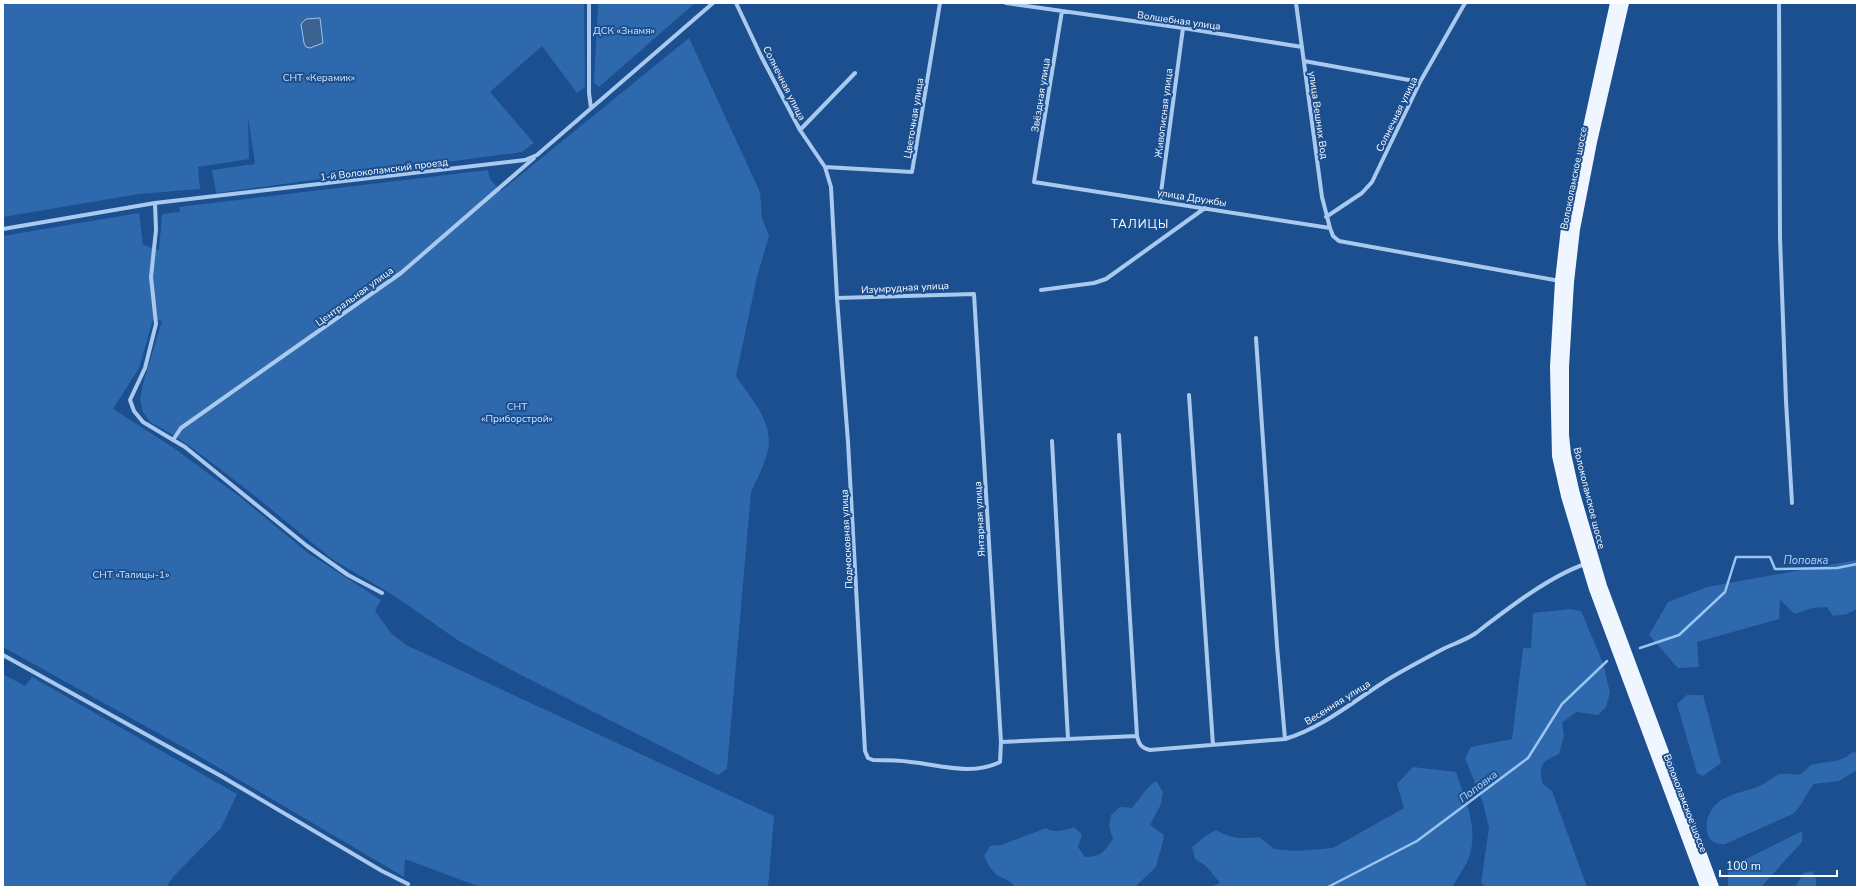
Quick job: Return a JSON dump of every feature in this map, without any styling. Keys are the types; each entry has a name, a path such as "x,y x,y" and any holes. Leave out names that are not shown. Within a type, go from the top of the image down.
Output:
{"main road":[{"name":"Волоколамское шоссе","path":"1614,3 1572,194 1566,228 1564,281 1564,435 1569,472 1602,586 1714,887"},
{"name":"Волоколамское шоссе","path":"1624,3 1581,196 1564,281 1556,366 1558,456 1561,475 1586,564 1704,887"}],"street":[{"path":"589,3 589,93 591,108"},
{"name":"1-й Волоколамский проезд","path":"3,229 154,203 525,160 537,155 713,3"},
{"name":"Солнечная улица","path":"736,3 761,56 800,130 825,167"},
{"name":"Цветочная улица","path":"825,167 912,172 940,3"},
{"name":"Волшебная улица","path":"1006,3 1183,28 1302,47"},
{"name":"улица Вешних Вод","path":"1296,3 1326,217 1330,228"},
{"name":"Солнечная улица","path":"1326,217 1362,193 1372,182 1420,82 1465,3"},
{"path":"1780,3 1780,238 1786,401 1792,503"},
{"name":"Звёздная улица","path":"1034,182 1062,11"},
{"name":"Живописная улица","path":"1160,200 1183,28"},
{"path":"1304,61 1420,82"},
{"path":"800,130 855,73"},
{"name":"Центральная улица","path":"173,440 181,428 401,273 537,155"},
{"name":"Подмосковная улица","path":"825,167 831,187 837,298 849,449 865,751 868,758 873,760 910,762 936,767 978,769 991,767 1000,762 1001,742"},
{"name":"улица Дружбы","path":"1034,182 1160,200 1330,228"},
{"path":"154,203 156,230 151,277 156,324 145,368 130,400 134,411 143,422 156,432 173,440 246,495 307,546 348,575 382,593"},
{"path":"1041,290 1106,280 1205,208"},
{"path":"1330,228 1333,236 1339,241 1564,281"},
{"name":"Изумрудная улица","path":"837,298 974,294"},
{"name":"Янтарная улица","path":"974,294 1001,742"},
{"path":"1256,338 1277,646 1285,739"},
{"path":"1189,395 1213,745"},
{"path":"1001,742 1137,736 1119,435"},
{"path":"1052,441 1068,739"},
{"name":"Весенняя улица","path":"1137,736 1138,743 1144,749 1150,750 1285,739 1298,735 1317,726 1392,677 1442,650 1474,635 1493,619 1535,591 1575,567 1586,564"},
{"path":"3,655 221,776 382,871 408,884"}],"green space":[{"name":"СНТ «Керамик»","path":"7,3 584,3 585,87 577,93 542,46 490,92 534,143 522,152 216,193 212,170 255,164 248,116 249,159 198,167 200,189 139,194 3,217 3,7"},
{"name":"ДСК «Знамя»","path":"598,3 695,3 599,87 594,83"},
{"path":"689,38 760,192 762,218 769,236 757,277 736,376 755,403 765,422 769,443 767,454 751,492 727,769 718,775 521,675 459,641 393,595 332,559 250,492 195,450 175,436 150,422 143,412 140,399 162,321 153,319 139,368 113,409 174,448 240,497 308,553 381,600 375,611 391,633 406,645 774,816 768,887 480,887 405,859 404,877 192,752 3,647 3,236 139,213 143,245 159,250 162,214 180,212 179,207 488,170 490,179 501,191"},
{"path":"1857,560 1857,609 1847,614 1833,616 1827,607 1812,608 1795,614 1780,600 1779,619 1697,642 1699,667 1678,668 1649,635 1668,602 1707,587"},
{"path":"1571,609 1581,611 1603,663 1610,693 1606,707 1598,715 1576,712 1562,723 1564,735 1559,754 1545,761 1542,767 1541,776 1542,783 1552,791 1587,887 1485,887 1481,883 1489,828 1483,803 1465,758 1471,747 1512,739 1523,648 1531,648 1533,613"},
{"path":"3,674 25,686 32,677 237,794 221,828 173,877 166,887 3,887"},
{"path":"1687,695 1703,695 1721,763 1703,776 1697,773 1677,704"},
{"path":"1853,752 1857,753 1857,770 1839,781 1814,784 1793,814 1725,844 1720,844 1709,838 1707,828 1708,817 1717,803 1731,795 1762,785 1780,774 1785,773 1799,775 1810,765 1843,759"},
{"path":"1413,767 1456,772 1466,802 1471,823 1472,844 1467,862 1452,887 1210,887 1220,883 1206,866 1195,859 1192,847 1216,830 1237,838 1259,837 1274,849 1295,851 1333,848 1404,808 1397,784"},
{"path":"1156,781 1163,792 1161,804 1150,825 1164,835 1156,867 1135,887 1015,887 1010,882 999,877 995,873 989,866 984,856 990,846 1001,845 1046,828 1056,831 1074,827 1082,835 1078,847 1085,857 1099,855 1113,839 1109,827 1111,815 1120,807 1132,808 1146,790"},
{"path":"1802,831 1802,842 1761,887 1728,887 1728,868"},
{"path":"1812,871 1816,879 1816,887 1795,887 1804,873"}],"shaded area":[{"path":"320,18 323,43 310,48 306,47 301,24 306,19"}],"waterway":[{"name":"Поповка","path":"1640,648 1679,635 1725,592 1736,557 1770,557 1775,569 1837,568 1857,564"},
{"name":"Поповка","path":"1328,887 1417,841 1528,758 1562,704 1607,661"}],"district":[{"name":"ТАЛИЦЫ","path":"1140,224"}],"park label":[{"name":"СНТ «Приборстрой»","path":"517,412"},
{"name":"СНТ «Талицы-1»","path":"131,574"}]}
